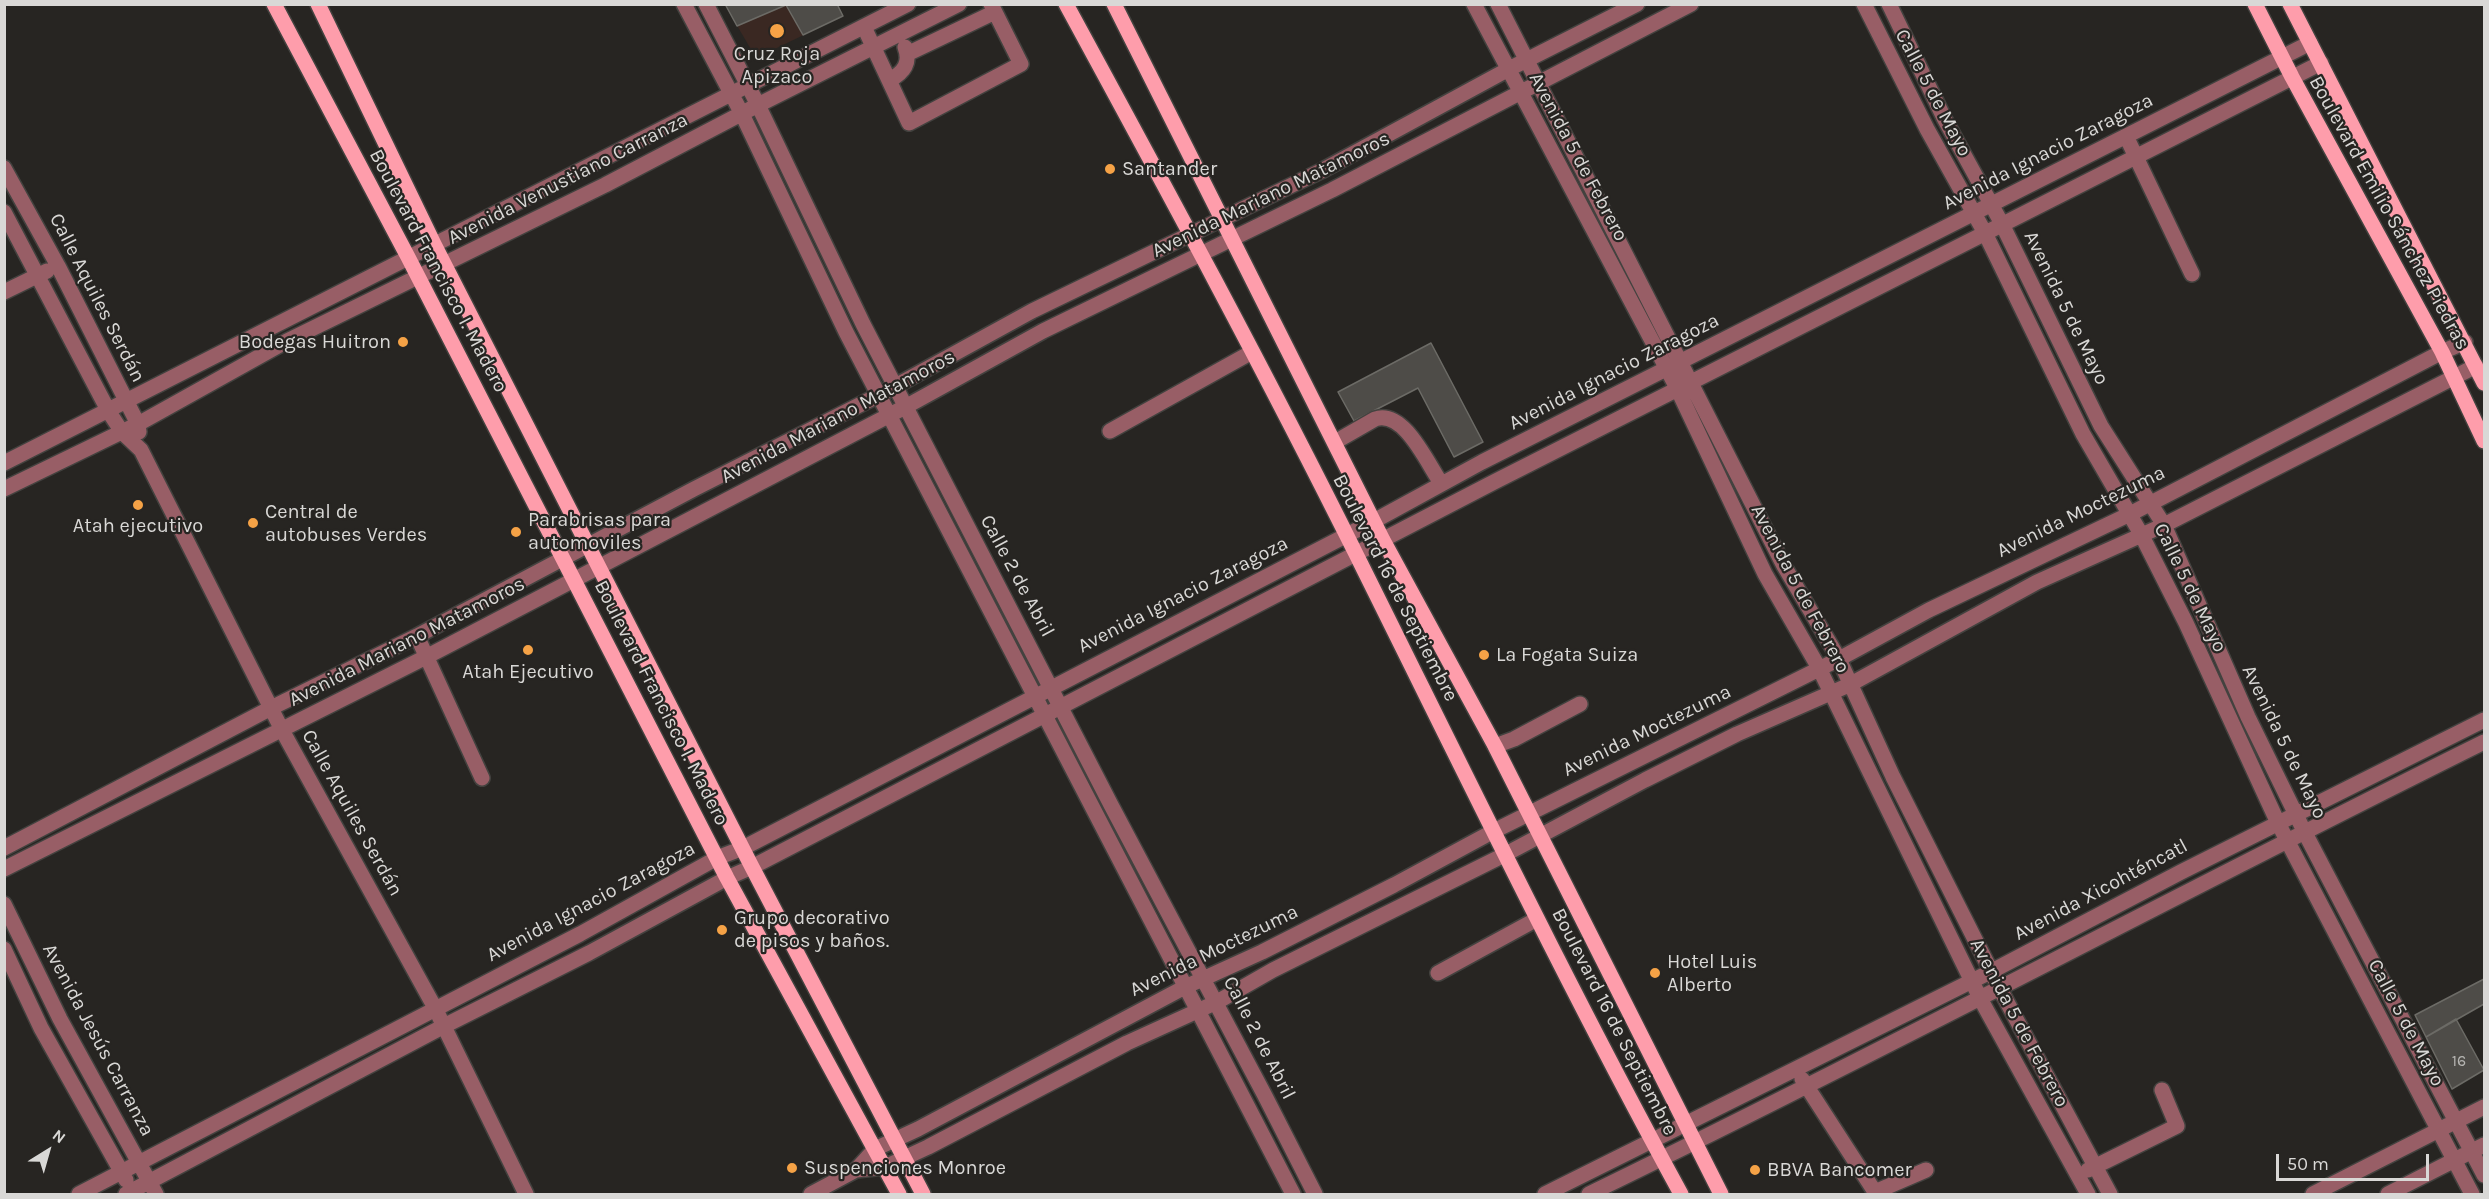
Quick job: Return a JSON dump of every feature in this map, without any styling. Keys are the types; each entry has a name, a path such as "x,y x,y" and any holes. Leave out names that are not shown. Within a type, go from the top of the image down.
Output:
{"main road":[{"name":"Boulevard Francisco I. Madero","path":"274,4 419,278 727,878 899,1194"},
{"name":"Boulevard 16 de Septiembre","path":"1066,4 1191,234 1252,352 1356,554 1492,832 1681,1194"},
{"name":"Boulevard 16 de Septiembre","path":"1114,4 1383,540 1495,746 1721,1194"},
{"name":"Boulevard Emilio Sánchez Piedras","path":"2255,4 2281,57 2442,352 2484,441"},
{"name":"Boulevard Emilio Sánchez Piedras","path":"2290,4 2484,383"},
{"name":"Boulevard Francisco I. Madero","path":"321,7 434,244 752,867 923,1194"}],"street":[{"name":"Calle 2 de Abril","path":"684,4 742,114 846,332 1292,1193"},
{"name":"Calle 2 de Abril","path":"706,4 758,105 863,324 1312,1189"},
{"name":"Avenida Venustiano Carranza","path":"4,463 109,412 408,257 908,4"},
{"name":"Avenida Venustiano Carranza","path":"4,489 138,424 287,341 605,185 959,4"},
{"name":"Avenida 5 de Febrero","path":"1474,4 1677,388 1765,574 1819,668 1918,875 1981,999 2088,1194"},
{"name":"Avenida 5 de Febrero","path":"1498,4 1740,480 1785,566 1839,659 1893,777 1940,865 2000,989 2110,1194"},
{"name":"Avenida Mariano Matamoros","path":"4,848 879,395 1032,311 1321,171 1507,70 1637,4"},
{"name":"Calle 5 de Mayo","path":"1864,4 1927,129 1985,233 2083,434 2141,534 2186,623 2278,823 2380,1023 2472,1194"},
{"name":"Avenida 5 de Mayo","path":"1889,4 1945,120 2002,224 2101,426 2164,525 2248,717 2304,831 2397,1012 2457,1121 2479,1148 2484,1175"},
{"name":"Avenida Mariano Matamoros","path":"4,869 426,657 573,578 907,406 1043,331 1332,190 1520,92 1539,85 1682,7"},
{"path":"864,27 909,123 1021,64 993,8 907,54"},
{"path":"1878,32 1898,23"},
{"path":"890,80 902,73 906,66 907,54 900,34"},
{"name":"Avenida Ignacio Zaragoza","path":"79,1194 580,934 717,858 743,848 1374,521 1441,483 2310,43"},
{"path":"130,1194 153,1188 289,1108 444,1026 589,953 727,878 927,777 1494,482 2321,63"},
{"path":"1927,129 1945,120"},
{"path":"2126,136 2192,274"},
{"path":"592,165 605,185"},
{"name":"Calle Aquiles Serdán","path":"4,168 58,266 138,424 141,450"},
{"path":"1321,171 1332,190"},
{"path":"791,217 808,209"},
{"name":"Calle Aquiles Serdán","path":"4,212 109,412 122,432 141,450 282,730 435,1008 526,1194"},
{"path":"1591,227 1608,219"},
{"path":"4,292 58,266"},
{"path":"1032,311 1043,331"},
{"path":"278,324 287,341"},
{"path":"846,332 863,324"},
{"path":"2035,337 2052,329"},
{"name":"Avenida Moctezuma","path":"811,1194 856,1170 875,1149 895,1141 1185,987 1262,952 1529,813 1839,659 1929,610 2130,514 2465,342"},
{"path":"1110,431 1252,352"},
{"name":"Avenida Moctezuma","path":"856,1170 885,1167 904,1158 1127,1043 1216,1002 1272,970 1404,907 1644,780 1737,734 1849,685 2037,582 2164,525 2476,366"},
{"path":"1335,442 1375,419 1382,417 1393,419 1408,431 1441,483"},
{"path":"1569,420 1578,440"},
{"path":"2083,434 2101,426"},
{"path":"2282,434 2299,456"},
{"path":"784,443 793,464"},
{"path":"20,456 32,476"},
{"path":"1482,462 1494,482"},
{"path":"1723,488 1740,480"},
{"path":"694,489 704,511"},
{"path":"943,517 959,509"},
{"path":"2026,563 2037,582"},
{"path":"1765,574 1785,566"},
{"path":"985,601 1002,592"},
{"path":"1929,610 1940,634"},
{"path":"2186,623 2202,615"},
{"path":"417,636 482,778"},
{"path":"1495,746 1514,739 1581,704"},
{"path":"1726,716 1737,734"},
{"path":"2231,724 2248,717"},
{"name":"Avenida Xicohténcatl","path":"1545,1194 1568,1189 1684,1123 1992,971 2296,813 2484,720"},
{"name":"Avenida Xicohténcatl","path":"1589,1194 1904,1038 2304,831 2484,742"},
{"path":"914,758 927,777"},
{"path":"1633,762 1644,780"},
{"path":"2390,767 2397,785"},
{"path":"1875,786 1893,777"},
{"path":"119,788 128,807"},
{"path":"1093,812 1111,805"},
{"path":"1918,875 1940,865"},
{"path":"2181,872 2191,890"},
{"path":"1394,885 1404,907"},
{"path":"1138,897 1155,888"},
{"name":"Avenida Jesús Carranza","path":"4,904 60,1019 153,1188"},
{"path":"1438,973 1537,919"},
{"path":"2090,920 2100,936"},
{"path":"580,934 589,953"},
{"name":"Avenida Jesús Carranza","path":"4,949 41,1028 122,1173 130,1194"},
{"path":"1262,952 1272,970"},
{"path":"2380,1023 2397,1012"},
{"path":"41,1028 60,1019"},
{"path":"1896,1019 1904,1038"},
{"path":"1118,1023 1127,1043"},
{"path":"1796,1068 1875,1192 1926,1170"},
{"path":"2031,1090 2051,1081"},
{"path":"997,1086 1008,1106"},
{"path":"279,1090 289,1108"},
{"path":"2077,1175 2177,1126 2162,1090"},
{"path":"1244,1102 1264,1094"},
{"path":"2313,1194 2484,1107"},
{"path":"2388,1194 2479,1148"},
{"path":"1292,1193 1312,1189"}],"shaded area":[{"name":"Cruz Roja Apizaco","path":"725,5 837,5 843,16 756,58"}],"building":[{"path":"725,4 837,4 843,16 803,35 786,5 737,26"},
{"path":"1431,343 1483,442 1454,457 1418,388 1354,421 1338,392"},
{"path":"2484,979 2484,1004 2426,1037 2415,1015"},
{"path":"2456,1019 2484,1070 2452,1089 2426,1037"}],"place":[{"name":"Cruz Roja Apizaco","path":"777,31"},
{"name":"Santander","path":"1110,169"},
{"name":"Bodegas Huitron","path":"403,342"},
{"name":"Atah ejecutivo","path":"138,505"},
{"name":"Central de autobuses Verdes","path":"253,523"},
{"name":"Parabrisas para automoviles","path":"516,532"},
{"name":"Atah Ejecutivo","path":"528,650"},
{"name":"La Fogata Suiza","path":"1484,655"},
{"name":"Grupo decorativo de pisos y baños.","path":"722,930"},
{"name":"Hotel Luis Alberto","path":"1655,973"},
{"name":"Suspenciones Monroe","path":"792,1168"},
{"name":"BBVA Bancomer","path":"1755,1170"}]}
